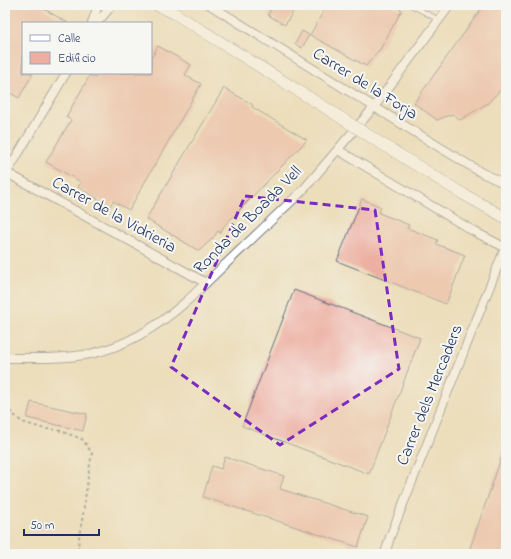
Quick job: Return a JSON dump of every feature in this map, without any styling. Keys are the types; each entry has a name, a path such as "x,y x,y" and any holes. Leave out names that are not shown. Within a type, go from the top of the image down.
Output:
{"main road":[{"path":"156,5 170,9 382,144 463,194 506,218"},
{"path":"463,194 506,211"}],"street":[{"path":"92,22 98,5"},
{"path":"98,22 112,5"},
{"name":"Carrer de la Forja","path":"210,5 482,173 506,184"},
{"name":"Ronda de Boada Vell","path":"5,358 90,354 113,347 151,329 169,317 304,189 374,107 450,5"},
{"path":"6,174 65,74"},
{"path":"338,150 475,232 505,248"},
{"name":"Carrer de la Vidrieria","path":"6,174 206,283"},
{"name":"Carrer dels Mercaders","path":"385,554 392,529 505,248"}],"lane":[{"path":"410,5 439,20"}],"path":[{"path":"5,408 22,422 44,429 58,430 82,439 92,453 88,472 83,516 77,544 79,554"}],"highlighted area":[{"path":"245,196 375,210 399,369 280,445 171,367"}],"building":[{"path":"5,5 46,5 44,9 66,22 22,22 22,74 32,74 19,98 5,90"},
{"path":"273,5 297,5 285,25 268,15"},
{"path":"327,5 392,5 402,10 379,51 366,66 310,35"},
{"path":"484,5 506,5 506,84 488,103 460,120 452,114 437,120 414,103"},
{"path":"302,31 309,35 302,48 295,44"},
{"path":"158,46 191,65 185,75 201,84 129,210 113,201 110,206 78,187 81,182 46,162 71,120 66,117 90,75 95,78 97,74 152,74 152,57"},
{"path":"224,88 253,105 252,107 307,140 224,226 220,233 218,231 199,251 146,219"},
{"path":"362,199 381,207 379,213 409,225 407,228 438,240 436,244 465,255 446,304 337,261"},
{"path":"294,290 420,338 369,474 242,426"},
{"path":"31,402 87,414 83,431 27,418"},
{"path":"505,447 506,554 468,554"},
{"path":"225,457 284,476 280,489 368,517 358,547 203,497 212,466 221,469"}]}
